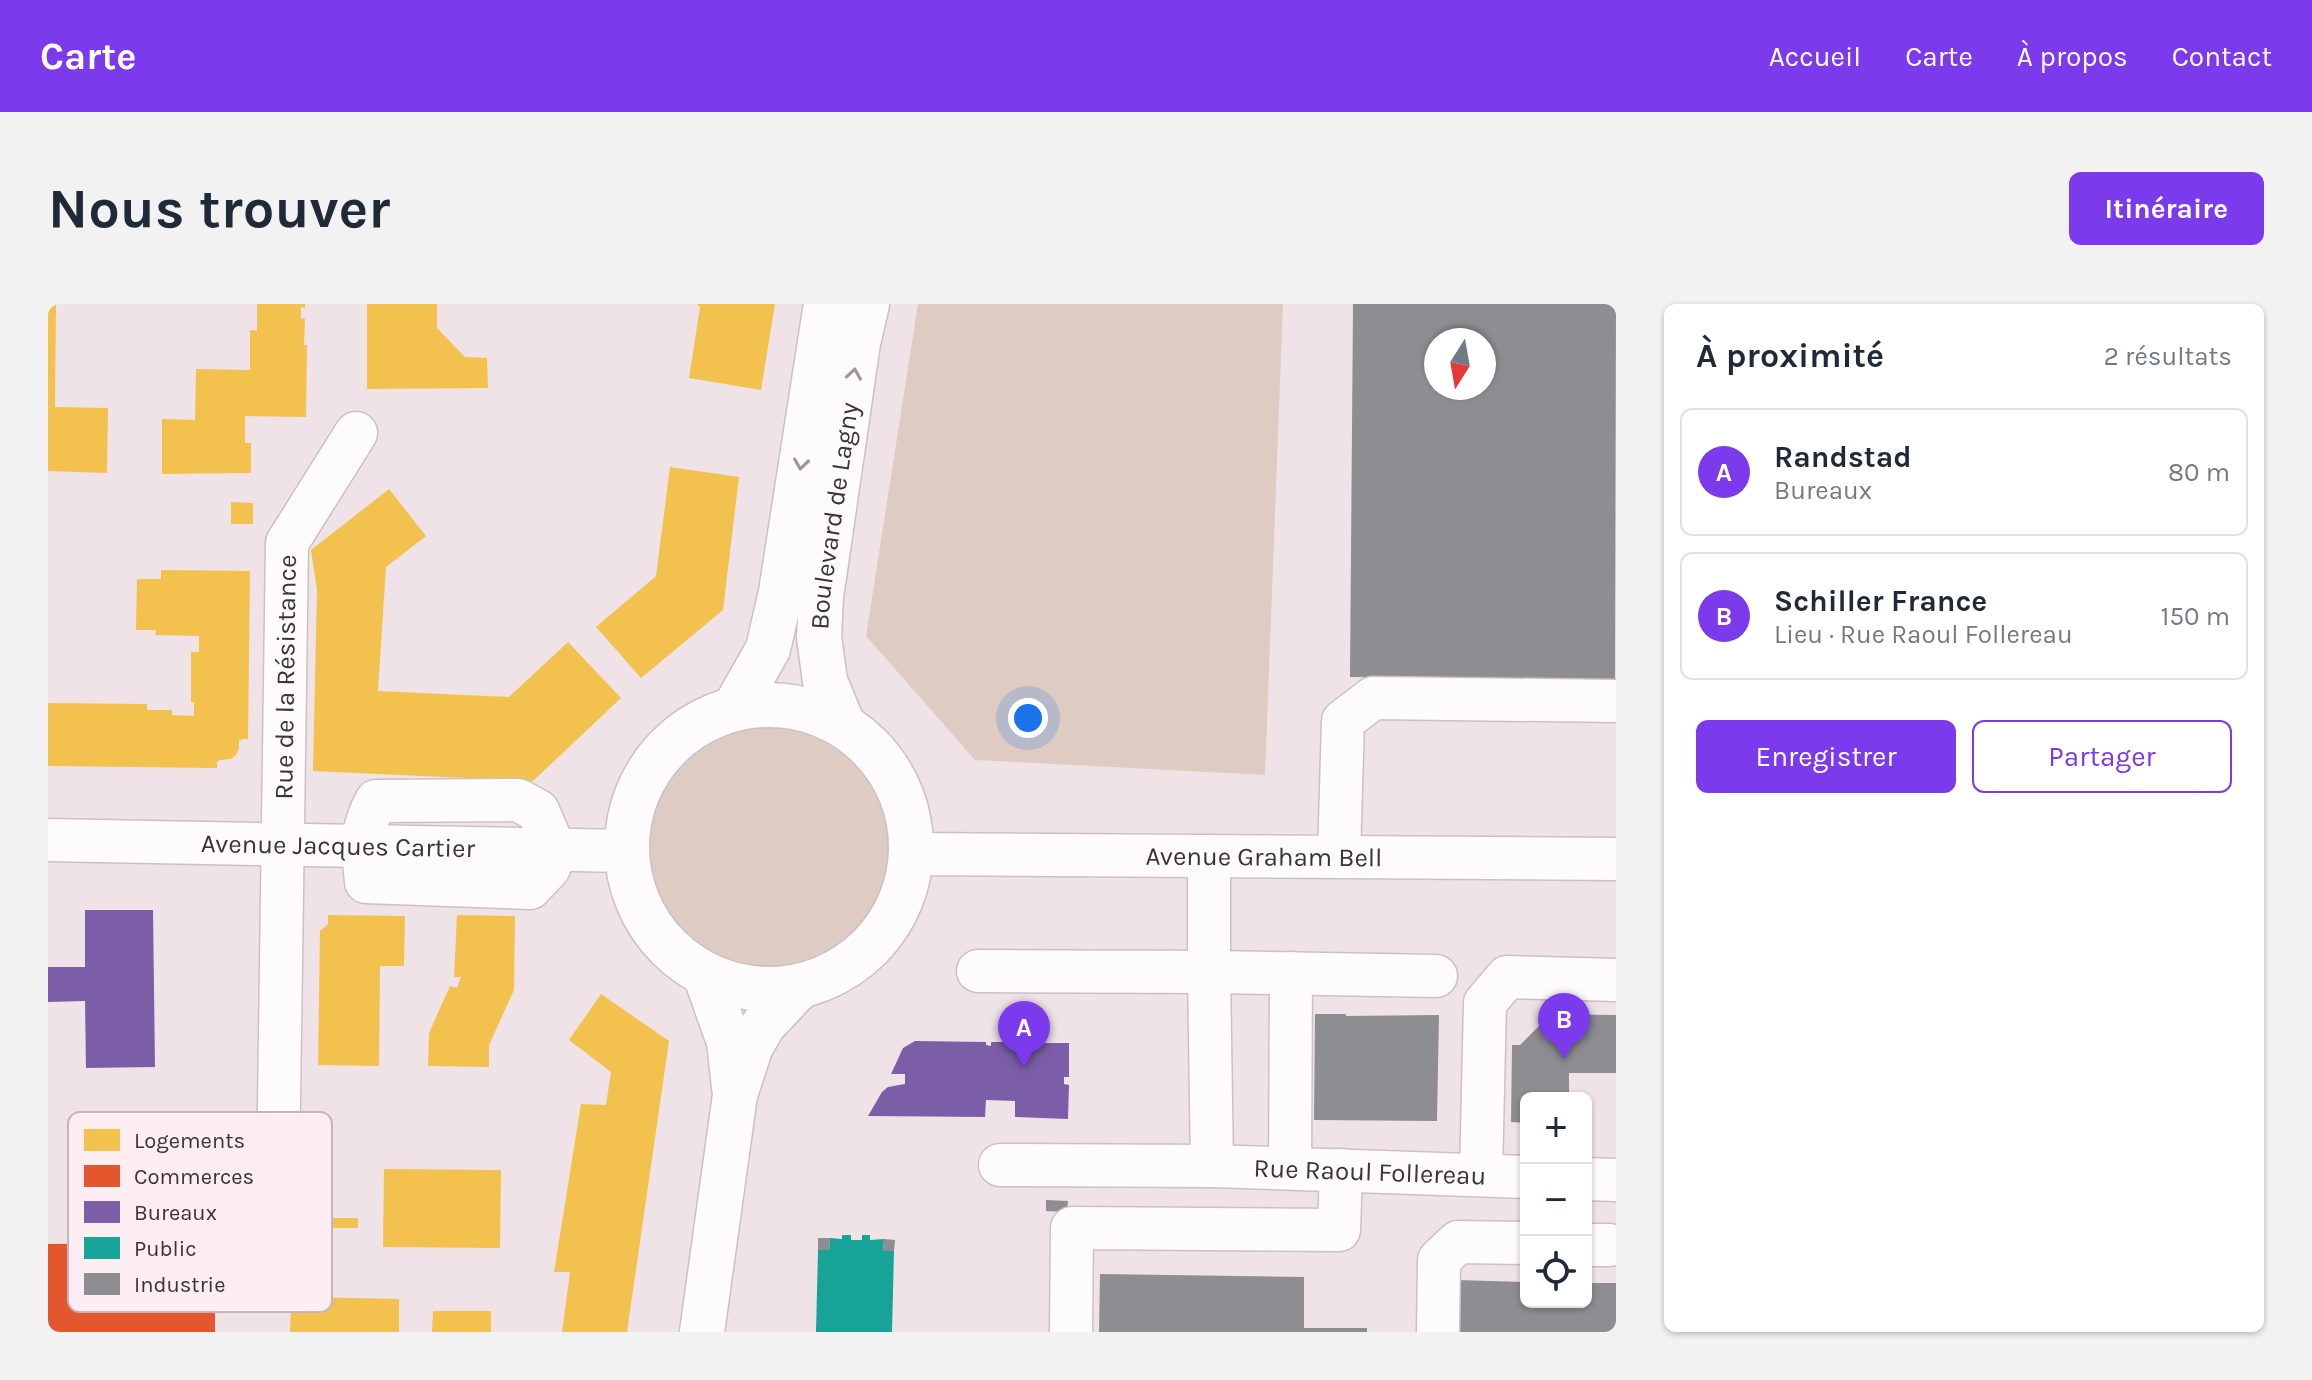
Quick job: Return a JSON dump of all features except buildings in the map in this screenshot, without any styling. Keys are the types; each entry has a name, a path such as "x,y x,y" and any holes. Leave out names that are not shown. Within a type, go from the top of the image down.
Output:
{"main road":[{"name":"Boulevard de Lagny","path":"734,709 768,649 781,592 826,304"},
{"name":"Boulevard de Lagny","path":"843,725 825,681 819,637 821,597 858,343 867,304"},
{"path":"772,705 809,710 843,725 873,750 895,781 908,816 912,854 906,888 892,920 871,947 844,969 799,987 774,990 736,986 705,974 670,950 647,922 632,889 626,851 630,814 644,778 667,747 698,723 734,709 772,705"},
{"path":"705,974 729,1042 735,1095"},
{"path":"702,1332 735,1095 751,1046 764,1024 799,987"}],"street":[{"name":"Rue de la Résistance","path":"279,1112 287,543 356,433"},
{"path":"1339,856 1343,721 1373,698 1616,701"},
{"name":"Avenue Jacques Cartier","path":"48,840 626,851"},
{"name":"Avenue Graham Bell","path":"912,854 1616,859"},
{"path":"1209,856 1212,1166"},
{"path":"978,971 1436,976"},
{"path":"1290,1168 1291,973"},
{"path":"1438,1332 1439,1260 1458,1242 1470,1175 1485,1003 1507,977 1616,980"},
{"name":"Rue Raoul Follereau","path":"1000,1165 1212,1166 1520,1177"},
{"path":"1071,1332 1072,1228 1339,1230 1341,1170"},
{"path":"1592,1179 1616,1180"},
{"path":"1458,1242 1520,1243"}],"shaded area":[{"path":"918,304 1283,304 1265,775 975,760 866,636"},
{"path":"756,723 780,723 816,732 848,751 866,769 889,812 894,849 892,874 885,897 866,929 848,947 805,970 780,975 756,975 720,966 688,947 670,929 647,886 642,861 642,837 651,801 670,769 688,751 731,728"}],"place":[{"name":"Schiller France","path":"1564,1059"},
{"name":"Randstad","path":"1024,1067"}]}
